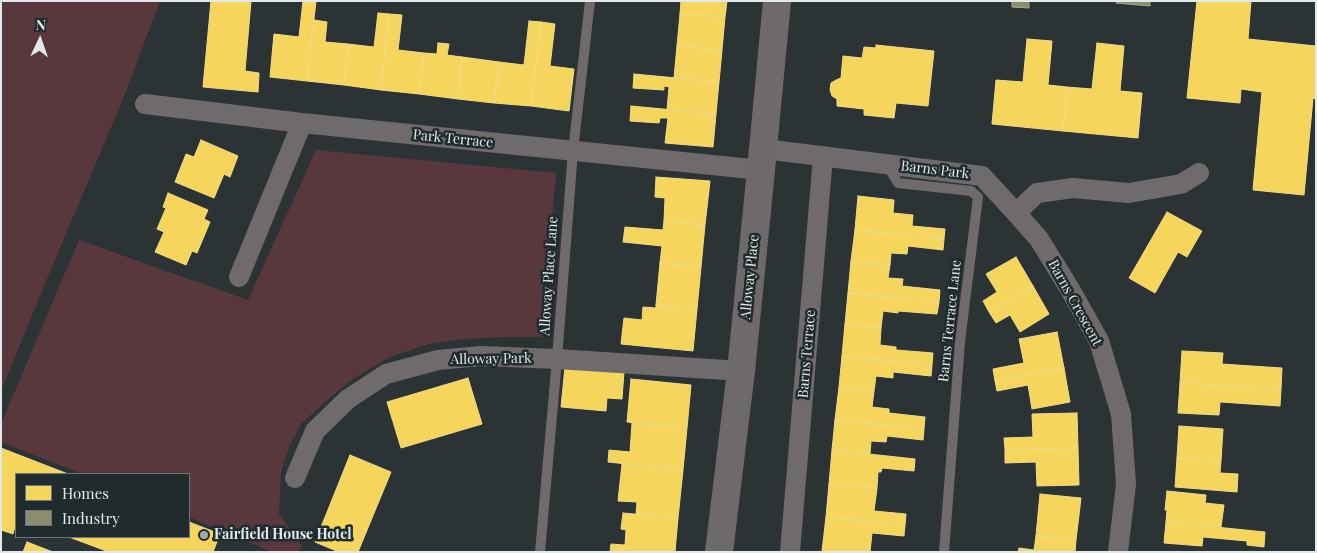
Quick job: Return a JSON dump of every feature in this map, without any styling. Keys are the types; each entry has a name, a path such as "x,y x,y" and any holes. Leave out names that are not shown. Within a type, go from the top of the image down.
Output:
{"main road":[{"name":"Alloway Place","path":"719,552 741,371 777,1"}],"street":[{"name":"Park Terrace","path":"145,104 302,123 573,151 762,159"},
{"path":"239,277 302,123"},
{"name":"Barns Park","path":"762,159 823,156 982,176 1016,213"},
{"name":"Barns Terrace","path":"790,552 823,156"},
{"path":"1016,213 1037,193 1073,188 1128,193 1180,184 1199,173"},
{"name":"Barns Crescent","path":"1016,213 1039,239 1099,341 1121,414 1126,484 1118,552"},
{"name":"Alloway Park","path":"295,478 315,431 348,399 386,374 438,360 481,356 741,371"}],"lane":[{"name":"Alloway Place Lane","path":"540,552 573,151 590,1"},
{"name":"Barns Terrace Lane","path":"887,165 898,183 971,191 978,197 960,342 944,552"}],"shaded area":[{"path":"1,1 160,1 123,99 1,391"},
{"path":"316,150 556,173 542,337 464,339 428,344 390,357 354,378 327,400 301,424 289,447 281,472 279,514 302,546 299,552 272,552 190,517 190,473 79,473 1,442 1,424 79,240 248,300"}],"building: Homes":[{"path":"211,1 251,1 245,71 259,73 258,92 203,87"},
{"path":"303,1 316,1 307,81 270,77 274,34 299,37"},
{"path":"681,1 727,1 725,17 680,14"},
{"path":"1197,1 1251,1 1248,39 1316,46 1316,99 1313,98 1304,195 1253,190 1262,92 1241,89 1240,103 1187,98"},
{"path":"378,13 389,14 381,90 344,85 348,44 374,47"},
{"path":"389,14 402,15 398,50 424,53 419,94 381,90"},
{"path":"680,14 725,17 722,50 677,46"},
{"path":"314,20 327,22 325,42 348,44 344,85 307,81"},
{"path":"529,21 541,22 531,106 494,103 499,62 524,65"},
{"path":"541,22 555,24 550,66 574,69 569,111 531,106"},
{"path":"1027,39 1052,41 1048,85 1067,87 1063,131 992,124 996,80 1023,82"},
{"path":"438,43 449,44 447,55 462,57 458,99 419,94 424,53 437,54"},
{"path":"1097,43 1124,46 1120,91 1142,93 1138,138 1063,131 1067,87 1092,89"},
{"path":"876,45 934,51 928,106 896,103 894,118 864,115 864,109 837,106 837,99 832,96 830,90 831,83 841,78 843,56 862,58 864,47 876,48"},
{"path":"677,46 722,50 719,82 674,78"},
{"path":"462,57 499,62 494,103 458,99"},
{"path":"634,74 719,82 716,114 667,110 669,87 664,86 664,90 633,88"},
{"path":"631,106 716,114 713,147 665,143 668,118 660,118 659,123 630,121"},
{"path":"201,140 238,156 230,177 224,174 214,198 175,182 186,154 194,157"},
{"path":"656,177 710,181 705,225 664,221 665,198 655,197"},
{"path":"168,193 208,210 204,219 210,222 197,253 192,251 186,265 155,252 164,232 157,229 166,208 163,207"},
{"path":"858,196 894,200 893,213 913,215 912,226 945,229 944,239 855,230"},
{"path":"1167,212 1202,231 1187,257 1178,252 1155,293 1129,278"},
{"path":"664,221 705,225 701,267 660,263 662,246 623,242 625,227 663,230"},
{"path":"855,230 944,239 943,250 908,246 907,254 891,253 890,265 851,261"},
{"path":"1016,257 1033,286 989,312 983,301 997,292 986,274"},
{"path":"851,261 890,265 888,278 903,279 902,286 940,290 939,302 848,293"},
{"path":"660,263 701,267 697,309 656,305"},
{"path":"1033,286 1049,314 1020,332 1010,315 996,323 989,312"},
{"path":"848,293 939,302 937,314 883,311 881,328 845,324"},
{"path":"656,305 697,309 693,351 621,344 624,318 642,320 643,307 656,308"},
{"path":"845,324 881,328 880,345 896,347 896,350 933,353 932,365 842,356"},
{"path":"1057,332 1064,368 995,381 993,369 1024,363 1019,339"},
{"path":"1182,351 1223,353 1222,364 1282,368 1281,389 1180,383"},
{"path":"842,356 932,365 931,376 893,372 893,378 876,376 874,391 839,387"},
{"path":"565,367 624,372 622,399 607,398 606,411 561,407"},
{"path":"1064,368 1070,402 1032,409 1028,385 997,391 995,381"},
{"path":"468,378 482,424 401,448 387,402"},
{"path":"631,379 691,385 687,428 627,422"},
{"path":"1180,383 1281,389 1280,406 1220,402 1219,415 1178,413"},
{"path":"839,387 874,391 872,407 889,409 889,413 925,417 924,429 835,420"},
{"path":"1077,413 1078,448 1005,450 1004,438 1033,437 1032,414"},
{"path":"835,420 924,429 923,440 887,436 886,442 871,441 870,454 832,450"},
{"path":"632,423 687,428 683,470 608,462 609,450 630,452"},
{"path":"1179,426 1223,429 1221,461 1177,458"},
{"path":"1,448 65,473 15,473 15,526 13,534 1,530"},
{"path":"1078,448 1079,485 1037,486 1036,462 1005,463 1005,450"},
{"path":"832,450 915,459 914,471 882,468 881,472 878,472 877,488 829,484"},
{"path":"350,455 391,472 358,552 339,552 315,542"},
{"path":"1177,458 1221,461 1220,473 1238,474 1237,492 1175,487"},
{"path":"622,464 683,470 678,518 636,514 637,502 618,501"},
{"path":"829,484 877,488 874,511 906,514 905,525 826,517"},
{"path":"1167,491 1206,495 1205,503 1224,505 1221,527 1166,522"},
{"path":"1040,494 1081,498 1076,540 1036,536"},
{"path":"623,513 678,518 675,552 610,552 611,544 625,545 626,530 621,529"},
{"path":"826,517 905,525 904,536 872,533 870,552 822,551"},
{"name":"Fairfield House Hotel","path":"190,522 220,534 213,552 109,552 72,538 190,538"},
{"path":"1166,522 1265,532 1264,547 1247,545 1247,541 1203,537 1202,546 1164,543"},
{"path":"1036,536 1076,540 1075,552 1018,552 1019,548 1034,550"},
{"path":"27,542 53,552 23,552"}],"building: Industry":[{"path":"1012,1 1029,1 1029,8 1012,7"},
{"path":"1117,1 1150,1 1150,6 1116,3"}],"place":[{"name":"Fairfield House Hotel","path":"204,535"}]}
